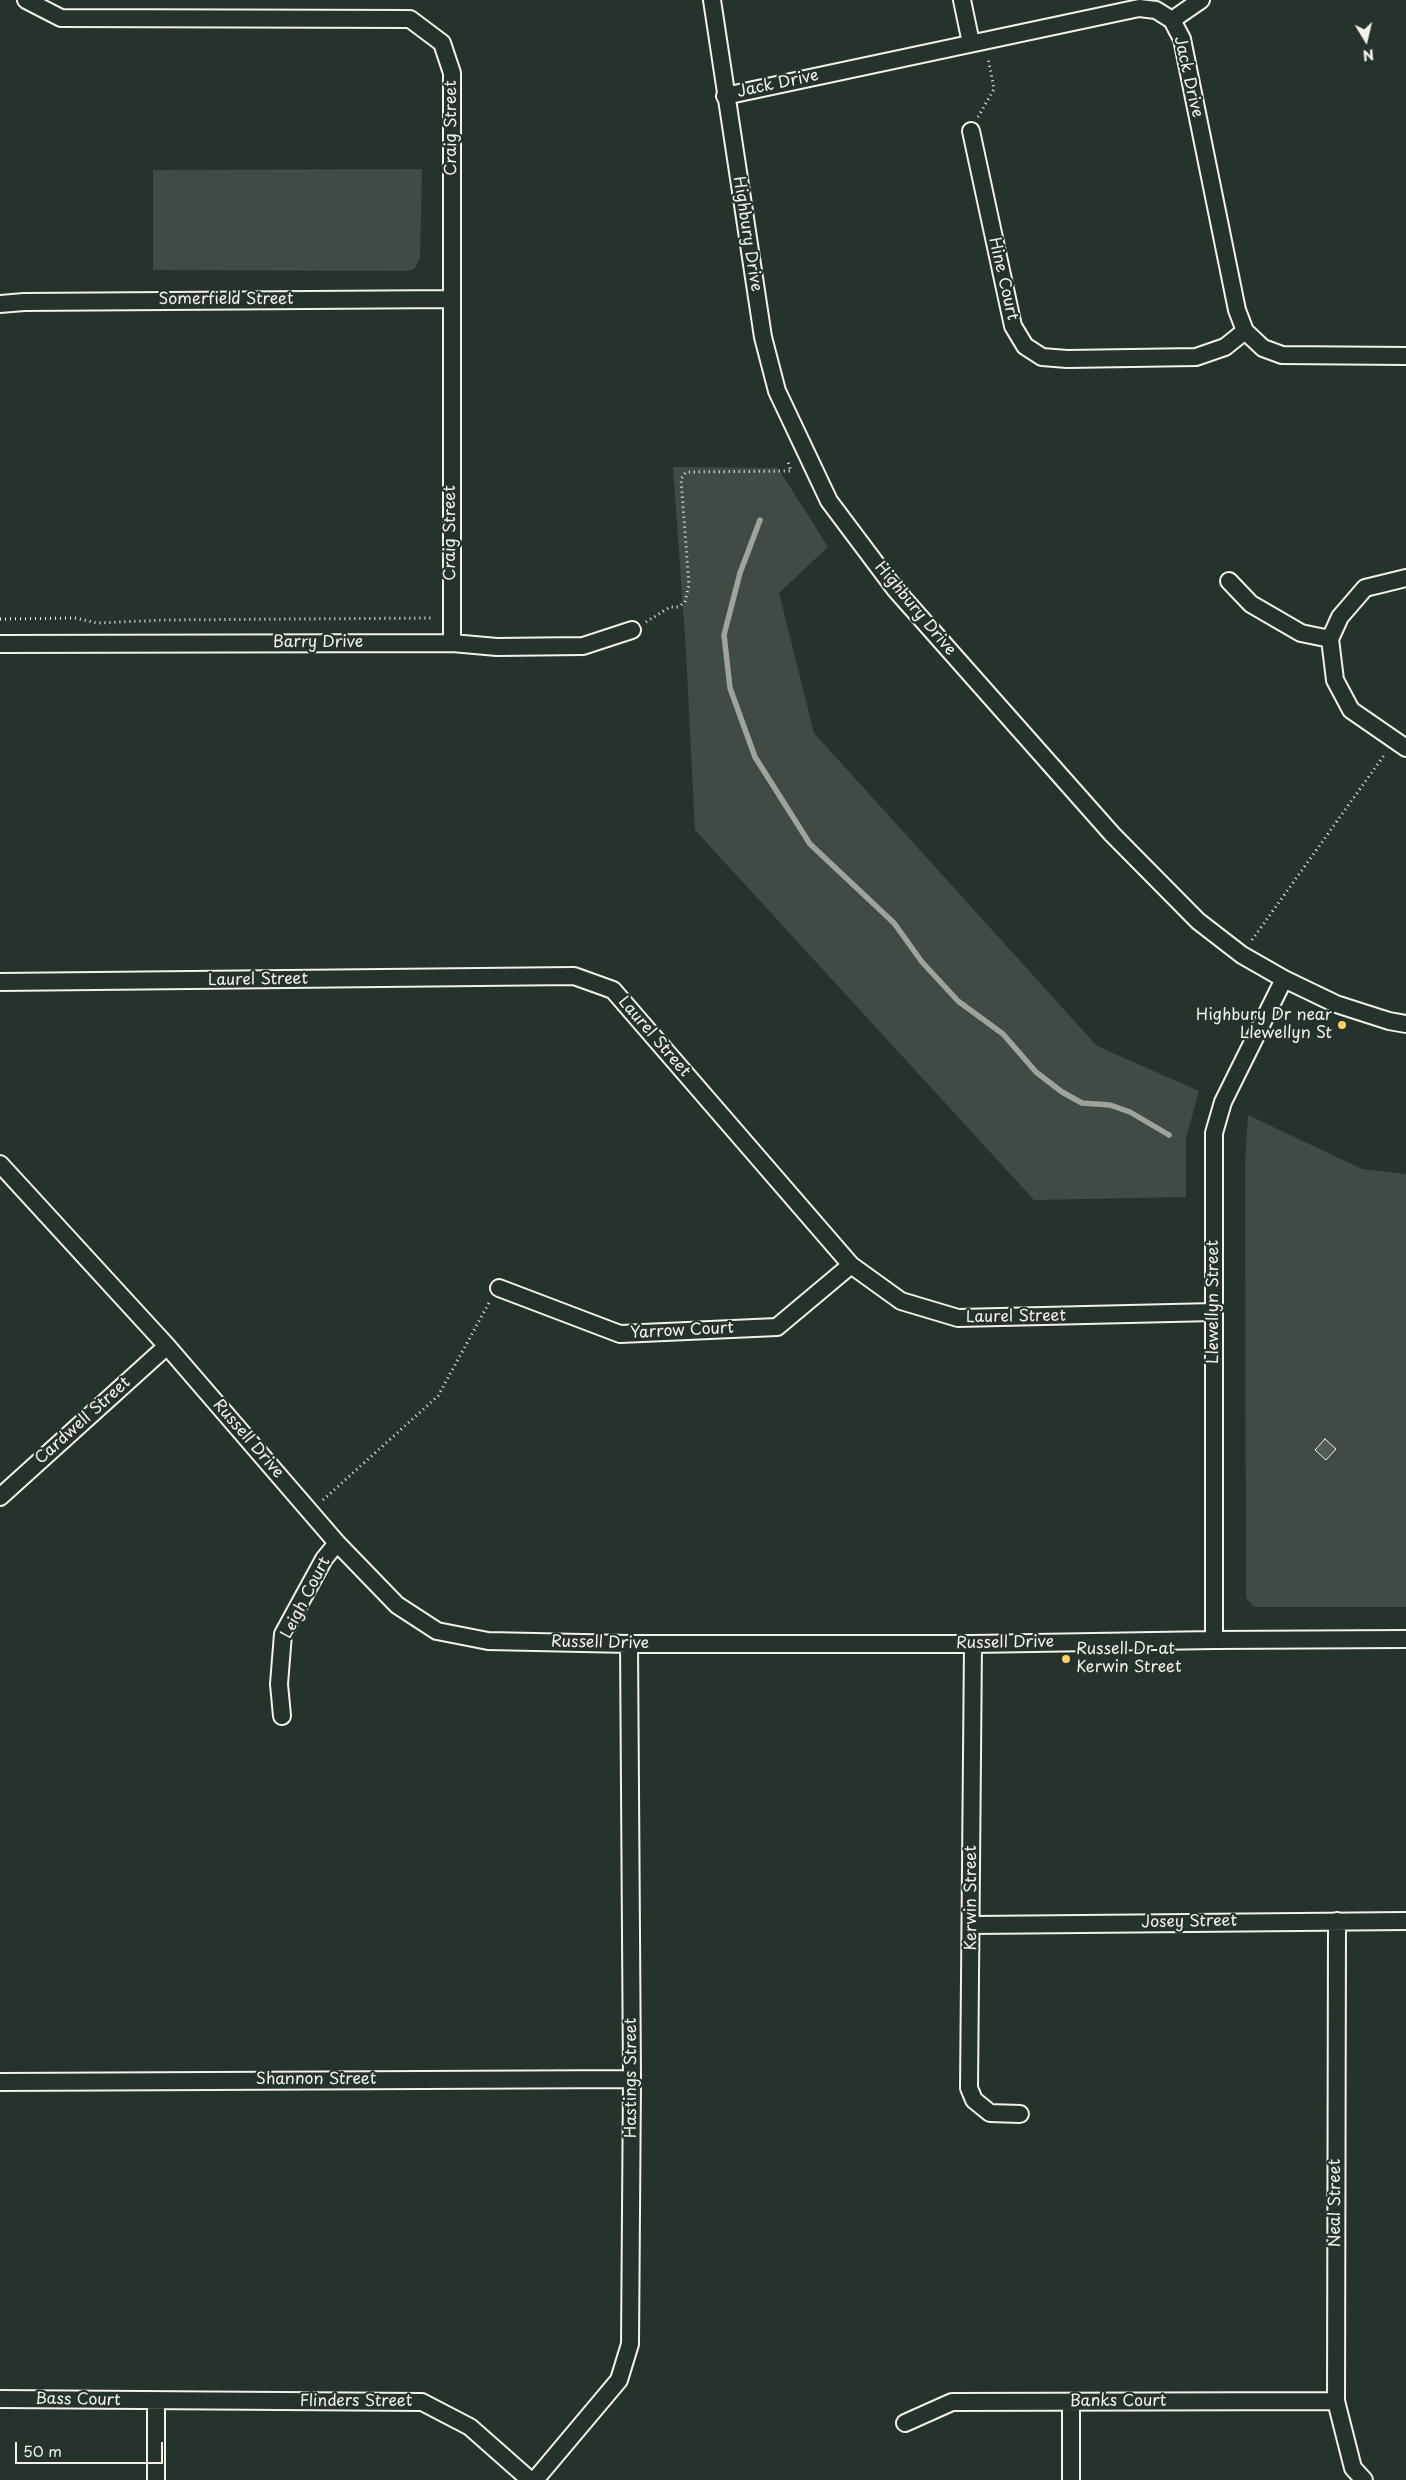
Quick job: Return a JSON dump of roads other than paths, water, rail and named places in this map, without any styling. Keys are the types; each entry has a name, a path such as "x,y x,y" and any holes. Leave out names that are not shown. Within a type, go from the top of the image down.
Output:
{"street":[{"name":"Craig Street","path":"26,0 62,18 410,19 442,43 452,73 452,643"},
{"name":"Highbury Drive","path":"712,0 725,96 763,337 777,391 829,501 895,588 1112,834 1198,921 1242,955 1284,979 1336,1004 1406,1024"},
{"path":"962,0 978,41"},
{"path":"1172,20 1201,0"},
{"name":"Jack Drive","path":"725,96 1140,8 1156,10 1172,20 1182,40 1237,310 1245,331 1263,348 1282,356 1406,356"},
{"name":"Hine Court","path":"971,130 1013,326 1025,346 1042,357 1067,359 1196,358 1225,346 1245,331"},
{"name":"Somerfield Street","path":"0,304 34,302 451,299"},
{"path":"1400,744 1352,710 1335,680 1330,639 1340,617 1366,588 1406,578"},
{"path":"1229,581 1251,604 1292,628 1301,633 1330,639"},
{"name":"Barry Drive","path":"0,644 452,643 497,647 583,646 632,630"},
{"name":"Laurel Street","path":"0,982 574,976 613,990 851,1264 900,1301 958,1318 1214,1312"},
{"name":"Llewellyn Street","path":"1214,1640 1214,1133 1223,1102 1284,979"},
{"name":"Russell Drive","path":"0,1164 167,1346 312,1511 337,1543 397,1605 437,1631 488,1641 629,1644 973,1644 1214,1640 1406,1640"},
{"name":"Yarrow Court","path":"499,1288 620,1334 777,1326 851,1264"},
{"name":"Cardwell Street","path":"0,1496 167,1346"},
{"name":"Leigh Court","path":"282,1716 279,1684 283,1634 324,1559 337,1543"},
{"name":"Hastings Street","path":"534,2480 619,2380 630,2344 632,2079 629,1644"},
{"name":"Kerwin Street","path":"973,1644 970,2088 974,2100 990,2113 1020,2114"},
{"name":"Neal Street","path":"1337,1921 1336,2401 1353,2468 1364,2480"},
{"name":"Josey Street","path":"972,1925 1406,1921"},
{"name":"Shannon Street","path":"0,2082 632,2079"},
{"name":"Bass Court","path":"0,2399 156,2400"},
{"path":"156,2400 156,2480"},
{"name":"Flinders Street","path":"156,2400 422,2402 470,2427 530,2480"},
{"name":"Banks Court","path":"906,2423 952,2402 1336,2401"},
{"path":"1071,2403 1071,2480"}],"waterway":[{"path":"760,520 740,573 724,635 730,688 755,757 810,844 894,923 922,962 958,1001 1003,1034 1036,1072 1062,1092 1082,1103 1110,1105 1130,1112 1169,1135"}],"place":[{"name":"Highbury Dr near Llewellyn St","path":"1342,1025"},
{"name":"Russell Dr at Kerwin Street","path":"1066,1659"}]}
